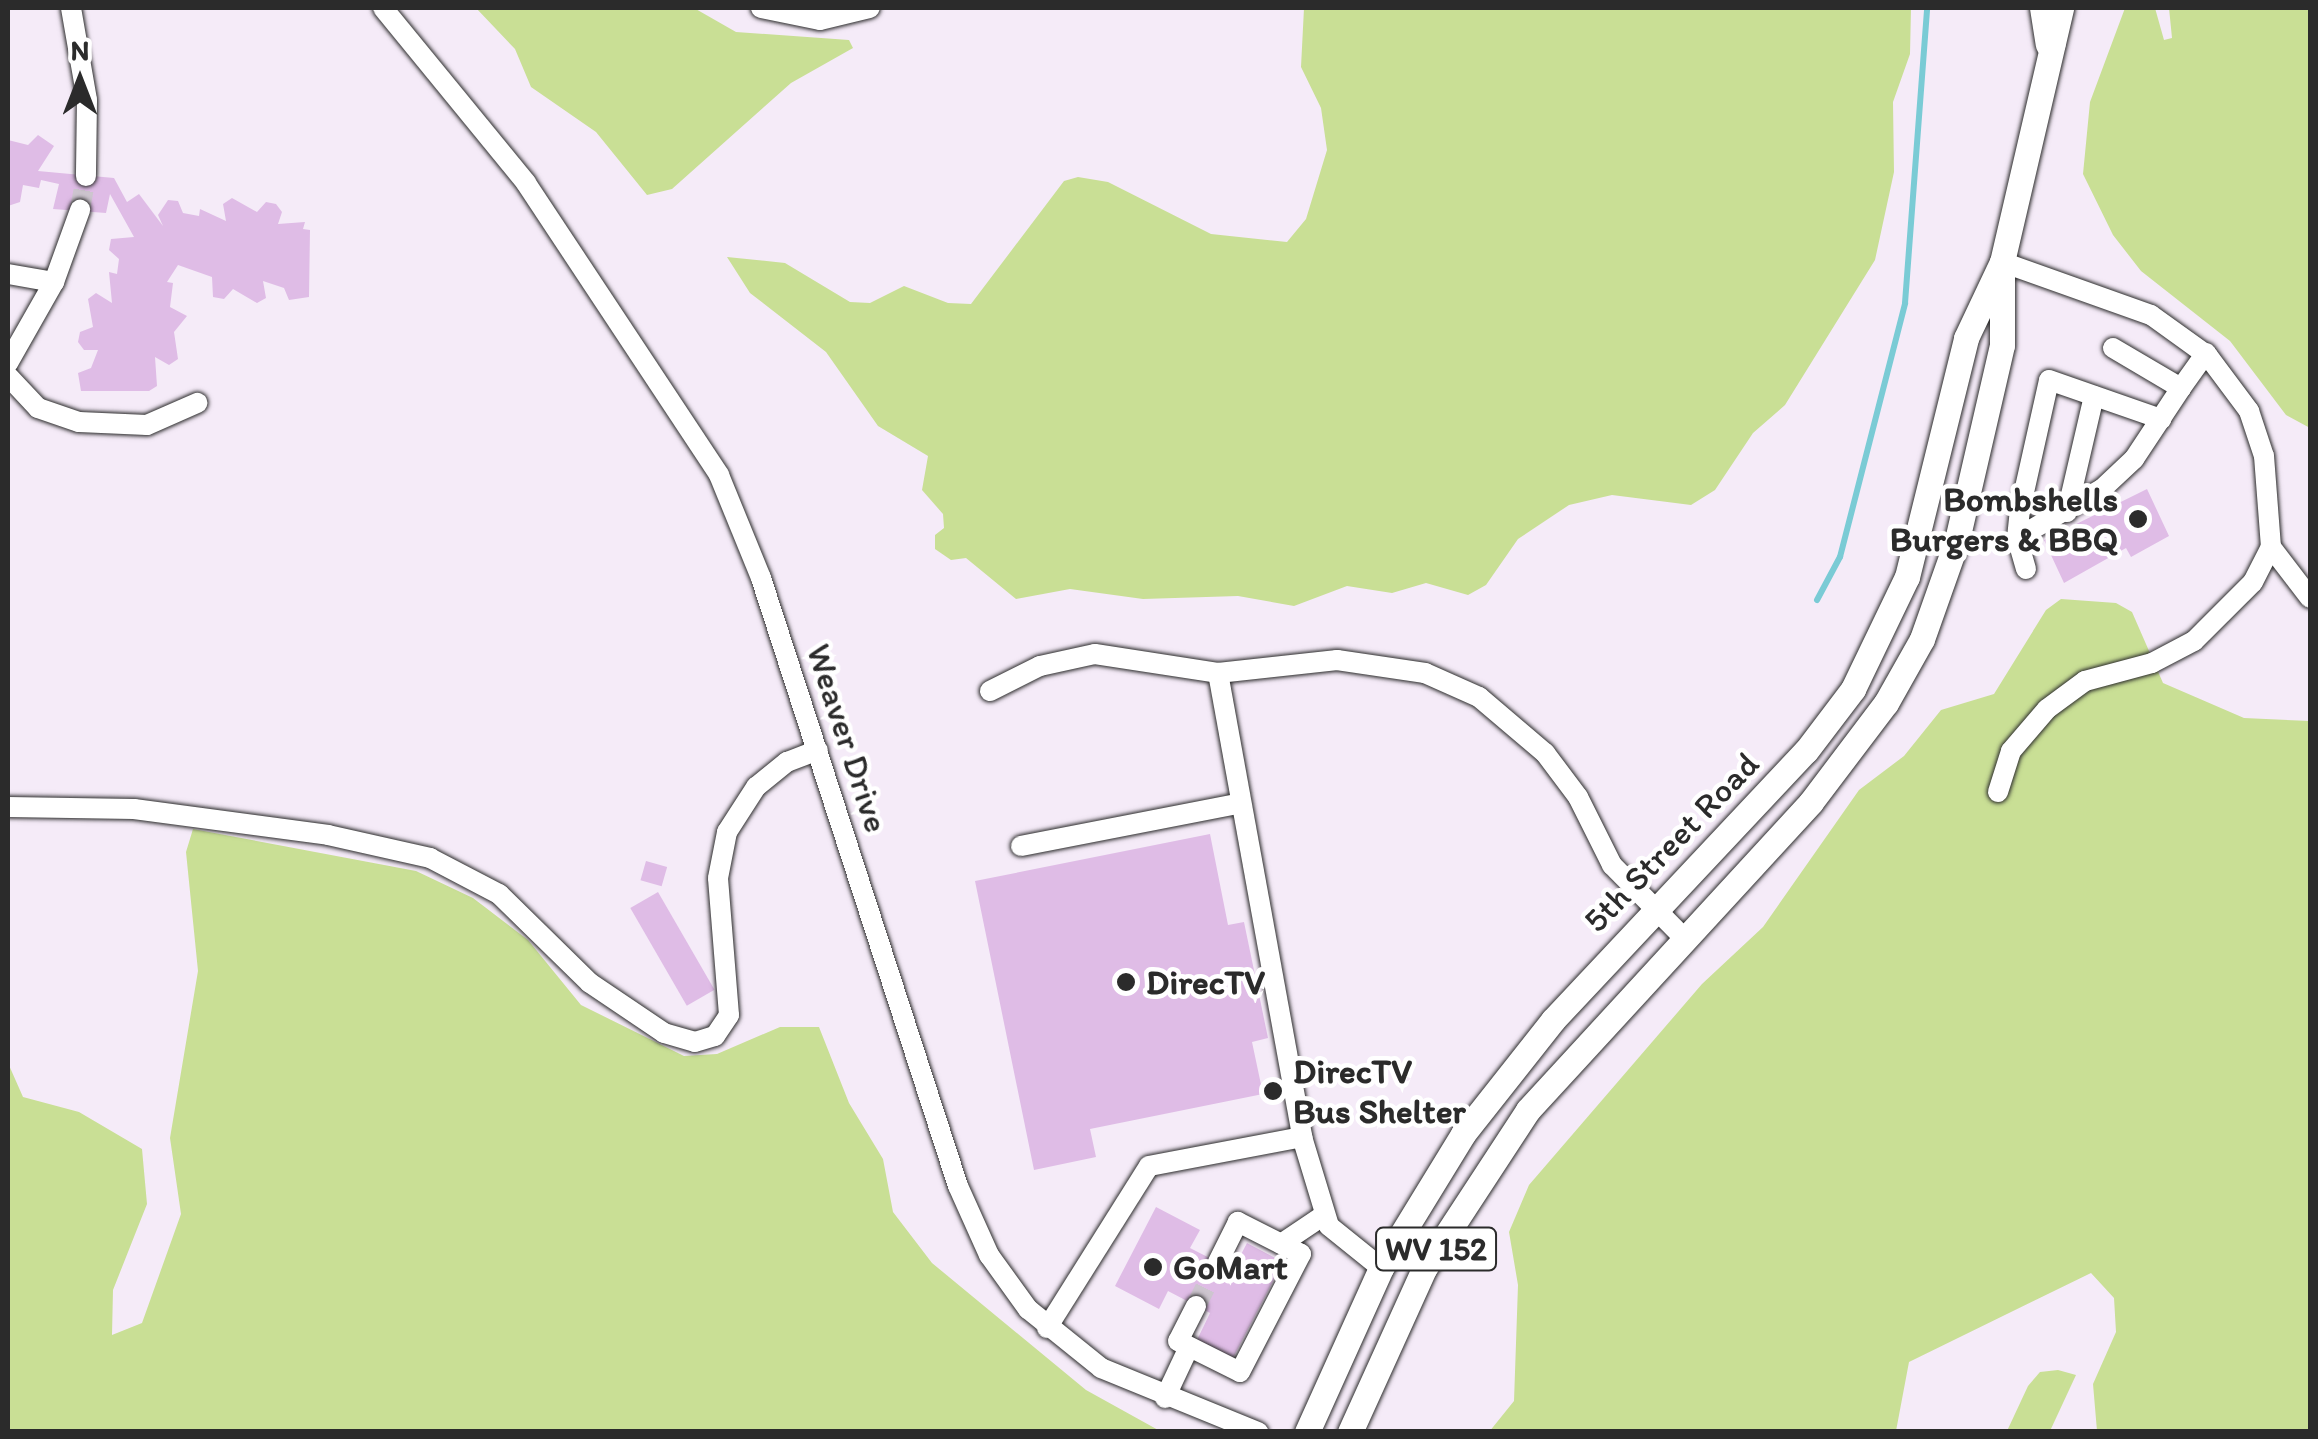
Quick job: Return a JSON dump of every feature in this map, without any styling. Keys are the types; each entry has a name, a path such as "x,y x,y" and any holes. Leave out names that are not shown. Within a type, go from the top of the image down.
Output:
{"highway":[{"path":"2045,8 2051,44"}],"main road":[{"name":"5th Street Road","path":"1350,1432 1415,1287 1492,1161 1591,1036 1841,766 1922,640 1957,540 2002,346 2002,262 2060,8"},
{"name":"5th Street Road","path":"1307,1432 1381,1268 1507,1075 1806,750 1873,654 1919,540 1966,338 2002,262"}],"street":[{"path":"71,8 87,100 86,176"},
{"name":"Weaver Drive","path":"382,8 489,132 689,424 738,518 973,1225 1010,1286 1047,1328 1101,1368 1165,1398 1258,1432"},
{"path":"761,8 820,20 870,8"},
{"path":"8,363 54,282 80,210"},
{"path":"2002,262 2151,315 2206,354 2257,431 2271,546 2310,598"},
{"path":"8,274 54,282"},
{"path":"2112,348 2181,388"},
{"path":"2017,538 2067,512 2134,459 2206,354"},
{"path":"8,376 38,408 79,422 147,424 197,403"},
{"path":"2026,569 2017,538 2049,380 2161,418"},
{"path":"2067,512 2094,396"},
{"path":"1998,792 2010,751 2047,709 2085,681 2152,662 2194,641 2253,582 2271,546"},
{"path":"990,691 1040,666 1083,655 1129,655 1218,673 1368,661 1425,673 1479,697 1545,753 1578,797 1612,865 1683,937"},
{"path":"1218,673 1238,804 1302,1137 1324,1215 1340,1240 1381,1268"},
{"path":"8,807 147,811 328,835 430,858 499,894 590,983 664,1033 695,1042 715,1036 729,1014 718,878 726,832 764,779 818,750"},
{"path":"1022,846 1238,804"},
{"path":"1047,1328 1139,1174 1162,1161 1302,1137"},
{"path":"1281,1244 1324,1215"},
{"path":"1196,1306 1178,1340 1240,1372 1301,1254 1238,1222 1218,1262"},
{"path":"1165,1398 1189,1346"}],"green space":[{"path":"476,8 694,8 736,32 849,40 853,48 791,83 672,189 647,195 596,132 531,87 515,49"},
{"path":"1304,8 1911,8 1910,54 1893,102 1894,172 1875,260 1785,405 1753,433 1715,490 1691,505 1612,495 1569,505 1518,539 1486,585 1468,595 1426,583 1392,593 1347,586 1294,606 1238,596 1143,599 1070,589 1016,599 966,558 951,560 935,549 935,535 944,528 943,514 922,490 928,456 878,426 826,352 750,293 727,257 785,263 850,302 870,303 904,286 948,303 971,304 1064,181 1078,177 1108,182 1211,234 1287,242 1306,219 1327,150 1321,108 1301,67"},
{"path":"2125,8 2155,8 2164,40 2172,38 2169,8 2310,8 2310,428 2286,415 2230,341 2141,271 2113,235 2083,174 2090,102"},
{"path":"2061,599 2116,603 2132,612 2163,683 2244,718 2310,721 2310,1431 2097,1431 2093,1384 2116,1332 2114,1298 2091,1273 1909,1362 1896,1431 1489,1432 1514,1401 1518,1285 1509,1232 1529,1185 1702,984 1763,927 1859,790 1904,756 1941,710 1994,694 2046,610"},
{"path":"193,829 416,871 473,898 528,940 581,1005 684,1056 717,1054 780,1027 819,1027 849,1103 883,1159 893,1212 932,1263 1086,1390 1160,1431 8,1431 8,1063 23,1097 79,1112 142,1149 147,1204 113,1290 112,1335 142,1323 181,1214 170,1138 198,971 186,852"},
{"path":"2058,1370 2076,1375 2050,1431 2007,1431 2028,1386 2040,1372"}],"building":[{"path":"38,135 54,146 38,171 114,178 127,202 139,194 163,226 158,215 168,200 178,201 183,213 199,216 200,209 226,221 223,204 232,198 257,212 266,202 276,204 282,212 278,224 305,222 303,229 310,230 309,297 289,300 284,288 263,281 266,298 257,303 233,289 224,299 213,297 212,277 178,265 167,282 173,283 170,307 187,316 174,332 178,359 169,365 155,357 157,386 149,391 81,391 78,373 91,368 98,350 84,350 78,342 80,332 93,327 88,299 96,293 112,303 109,272 117,274 119,259 109,250 111,239 134,237 110,194 106,213 53,209 59,184 41,180 39,188 23,185 20,202 8,206 8,140 28,145"},
{"path":"2147,489 2169,536 2131,557 2126,548 2064,583 2044,540"},
{"name":"DirecTV","path":"1210,834 1228,925 1244,922 1268,1038 1252,1042 1263,1094 1090,1129 1096,1157 1034,1170 975,881"},
{"path":"646,861 667,867 662,886 640,880"},
{"path":"658,892 715,990 687,1006 630,908"},
{"name":"GoMart","path":"1156,1207 1200,1230 1190,1248 1233,1270 1247,1243 1283,1262 1233,1358 1197,1340 1210,1313 1168,1291 1159,1309 1115,1286"}],"waterway":[{"path":"1817,600 1840,557 1905,303 1927,8"}],"tunnel":[{"path":"80,210 86,176"},
{"path":"1196,1306 1218,1262"}],"place":[{"name":"Bombshells Burgers & BBQ","path":"2138,519"},
{"name":"DirecTV","path":"1126,982"},
{"name":"DirecTV Bus Shelter","path":"1273,1091"},
{"name":"GoMart","path":"1153,1267"}]}
